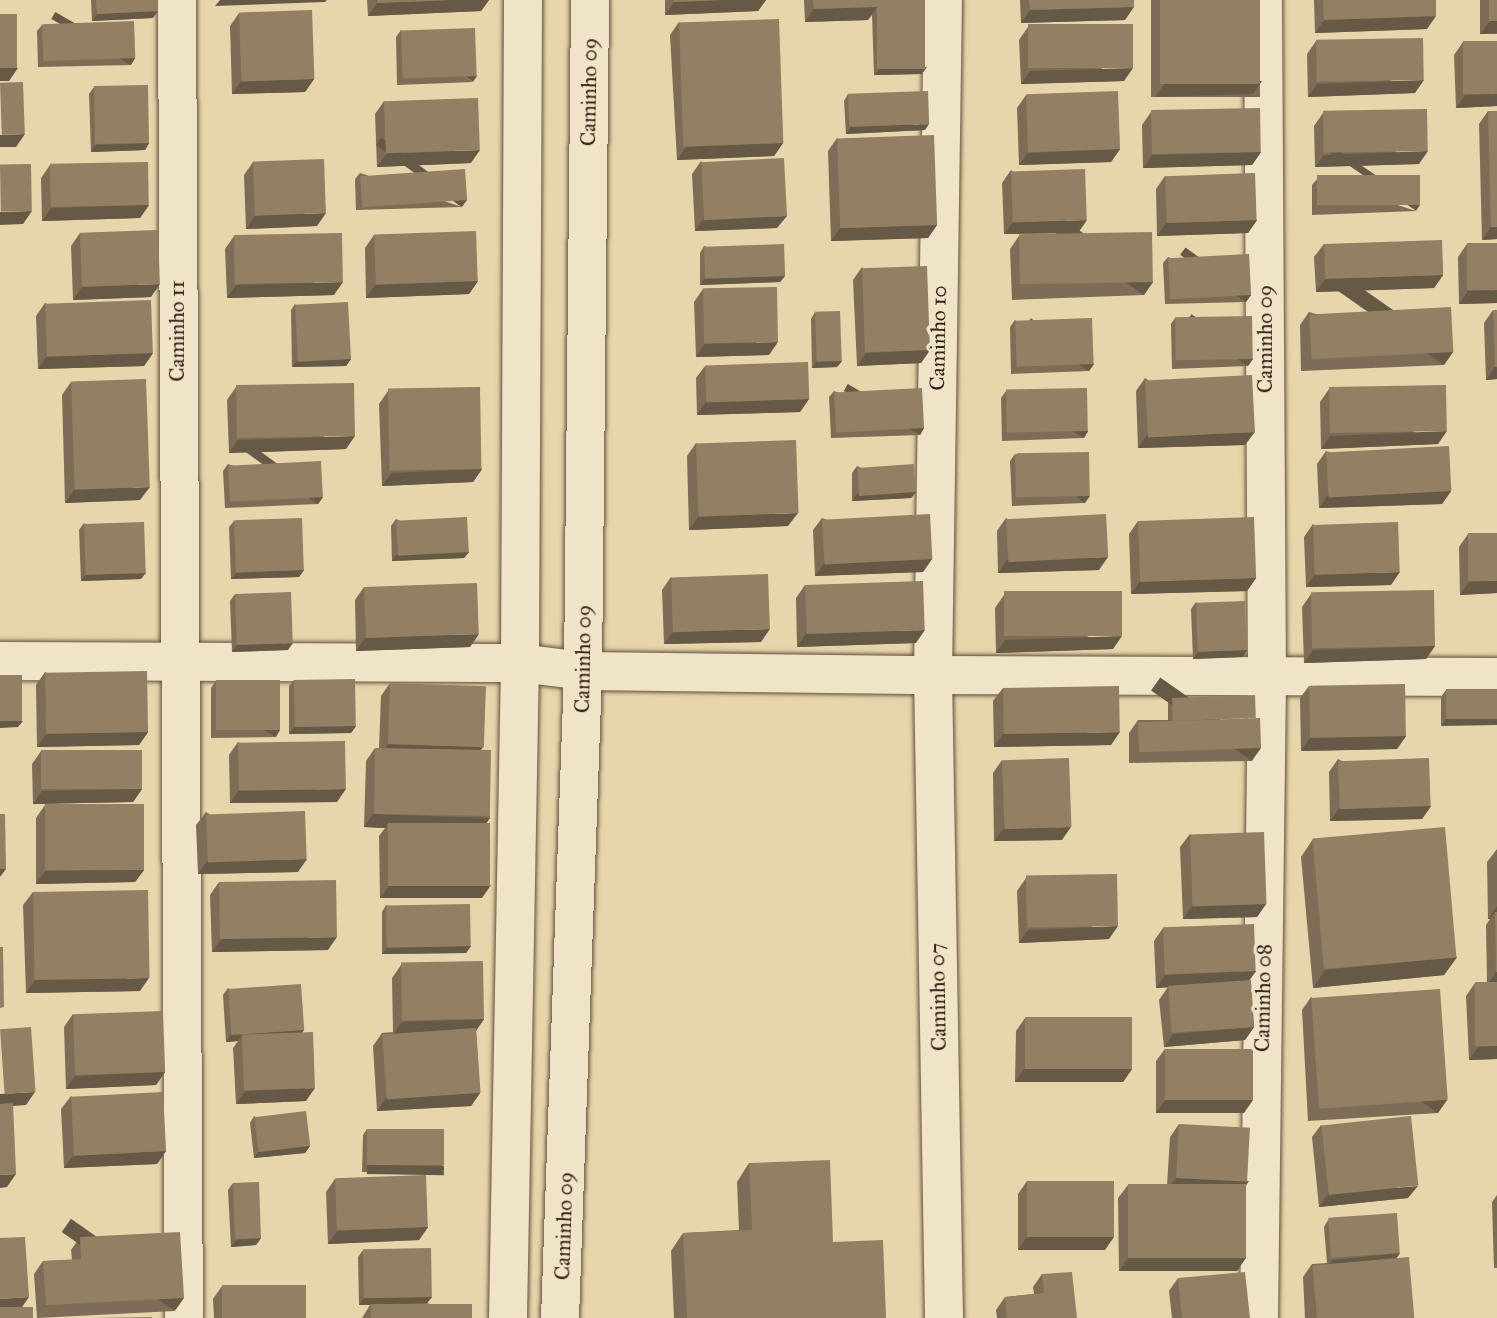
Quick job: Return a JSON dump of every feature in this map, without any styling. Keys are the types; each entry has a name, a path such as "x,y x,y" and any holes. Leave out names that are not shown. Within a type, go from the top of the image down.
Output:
{"street":[{"name":"Caminho 11","path":"177,0 177,663 184,1318"},
{"path":"508,1318 520,663 523,0"},
{"name":"Caminho 09","path":"560,1318 583,671 590,0"},
{"name":"Caminho 10","path":"933,676 943,0"},
{"name":"Caminho 09","path":"1263,0 1267,679"},
{"path":"0,661 520,663 583,671 933,676 1267,679 1497,677"},
{"name":"Caminho 07","path":"933,676 944,1318"},
{"name":"Caminho 08","path":"1259,1318 1267,679"}],"building":[{"path":"96,0 157,0 158,11 97,14"},
{"path":"377,0 452,0 377,3"},
{"path":"674,0 723,0 674,2"},
{"path":"813,0 877,0 877,7 814,9"},
{"path":"877,0 925,0 925,69 877,69"},
{"path":"1029,0 1134,0 1134,7 1030,10"},
{"path":"1160,0 1260,0 1260,84 1160,84"},
{"path":"1323,0 1436,0 1436,16 1324,20"},
{"path":"1489,0 1497,0 1497,21 1489,21"},
{"path":"312,10 314,79 241,82 239,13"},
{"path":"0,14 17,14 17,68 0,68"},
{"path":"779,19 783,143 683,146 679,22"},
{"path":"134,21 135,58 43,61 42,24"},
{"path":"1028,24 1133,24 1133,68 1028,68"},
{"path":"475,28 477,76 403,79 401,31"},
{"path":"1423,38 1424,80 1317,82 1316,40"},
{"path":"1463,41 1497,41 1497,94 1463,94"},
{"path":"23,82 25,134 2,135 0,83"},
{"path":"148,85 149,143 95,144 94,86"},
{"path":"928,91 929,124 849,127 848,94"},
{"path":"1118,91 1120,149 1028,152 1026,94"},
{"path":"478,98 480,150 386,153 384,101"},
{"path":"1260,108 1261,152 1152,154 1151,110"},
{"path":"1427,109 1428,151 1324,153 1323,111"},
{"path":"1488,111 1497,111 1497,227 1491,227"},
{"path":"934,135 937,225 840,228 837,138"},
{"path":"784,158 787,216 704,220 701,162"},
{"path":"324,159 326,213 255,215 253,161"},
{"path":"148,162 149,205 51,207 50,164"},
{"path":"31,164 32,211 1,212 0,165"},
{"path":"465,169 467,200 362,207 360,176"},
{"path":"1085,169 1087,220 1013,223 1011,172"},
{"path":"1255,173 1257,220 1167,223 1165,176"},
{"path":"1317,175 1420,175 1420,205 1317,205"},
{"path":"158,230 160,284 82,287 80,233"},
{"path":"476,231 478,281 376,285 374,235"},
{"path":"1152,232 1153,282 1020,284 1019,234"},
{"path":"342,233 343,282 235,284 234,235"},
{"path":"1442,240 1443,275 1325,279 1324,244"},
{"path":"1467,243 1497,243 1497,290 1467,290"},
{"path":"784,244 785,276 705,279 704,247"},
{"path":"1249,254 1251,295 1170,299 1168,258"},
{"path":"927,266 930,350 865,352 862,268"},
{"path":"777,287 778,342 704,343 703,288"},
{"path":"151,300 153,353 47,357 45,304"},
{"path":"348,302 351,359 298,362 295,305"},
{"path":"1451,307 1453,352 1312,359 1309,314"},
{"path":"1493,310 1497,310 1497,367 1495,367"},
{"path":"840,311 842,361 817,362 815,312"},
{"path":"1252,316 1253,359 1176,360 1175,317"},
{"path":"1092,318 1094,364 1017,367 1015,321"},
{"path":"808,362 809,399 706,403 705,366"},
{"path":"1252,375 1255,432 1148,438 1145,381"},
{"path":"146,379 150,487 75,490 71,382"},
{"path":"354,383 355,436 237,438 236,385"},
{"path":"1446,385 1447,431 1330,433 1329,387"},
{"path":"480,387 481,469 389,471 388,389"},
{"path":"922,388 924,428 836,433 834,393"},
{"path":"1087,388 1088,431 1007,432 1006,389"},
{"path":"796,440 799,513 699,516 696,443"},
{"path":"1449,446 1451,491 1329,497 1326,452"},
{"path":"1089,452 1090,496 1016,497 1015,453"},
{"path":"321,461 323,497 230,502 228,466"},
{"path":"914,464 916,492 859,496 857,468"},
{"path":"930,514 932,559 825,565 822,520"},
{"path":"1106,514 1108,557 1008,562 1006,519"},
{"path":"467,517 469,552 398,556 396,521"},
{"path":"1254,517 1256,578 1140,582 1138,521"},
{"path":"302,518 304,570 236,572 234,520"},
{"path":"144,522 146,573 86,575 84,524"},
{"path":"1398,522 1400,572 1315,575 1313,525"},
{"path":"1468,533 1497,533 1497,581 1468,581"},
{"path":"768,574 770,629 673,632 671,577"},
{"path":"923,581 925,630 807,634 805,585"},
{"path":"477,583 479,634 366,638 364,587"},
{"path":"1434,590 1435,646 1312,648 1311,592"},
{"path":"1004,591 1122,591 1122,636 1004,636"},
{"path":"291,592 293,643 237,645 235,594"},
{"path":"1245,601 1247,650 1198,652 1196,603"},
{"path":"147,671 148,732 46,734 45,673"},
{"path":"0,675 22,675 22,721 0,721"},
{"path":"355,679 356,726 295,727 294,680"},
{"path":"216,680 280,680 280,730 216,730"},
{"path":"390,683 486,686 484,747 388,744"},
{"path":"1405,684 1406,736 1310,738 1309,686"},
{"path":"1119,686 1120,732 1004,734 1003,688"},
{"path":"1446,689 1497,689 1497,719 1446,719"},
{"path":"1255,695 1256,718 1173,721 1172,698"},
{"path":"1260,718 1261,748 1139,752 1138,722"},
{"path":"345,741 346,789 239,791 238,743"},
{"path":"375,748 491,750 490,816 374,814"},
{"path":"41,750 142,750 142,789 41,789"},
{"path":"1069,758 1071,827 1004,829 1002,760"},
{"path":"1429,758 1431,806 1340,809 1338,761"},
{"path":"45,804 144,804 144,870 45,870"},
{"path":"305,811 307,859 208,862 206,814"},
{"path":"0,814 5,814 6,869 0,869"},
{"path":"388,823 490,823 490,886 388,886"},
{"path":"1445,827 1456,958 1324,969 1313,839"},
{"path":"1264,832 1267,904 1193,907 1190,835"},
{"path":"1117,874 1118,926 1027,928 1026,876"},
{"path":"336,880 337,937 220,939 219,882"},
{"path":"148,890 150,978 35,980 33,892"},
{"path":"470,904 471,946 387,947 386,905"},
{"path":"1497,912 1497,972 1496,972"},
{"path":"1254,924 1256,971 1165,974 1163,927"},
{"path":"0,947 3,947 4,1007 0,1008"},
{"path":"483,961 484,1019 402,1020 401,962"},
{"path":"1251,980 1254,1027 1171,1033 1168,986"},
{"path":"1475,982 1497,982 1497,1046 1475,1046"},
{"path":"301,984 304,1030 231,1035 228,989"},
{"path":"1440,989 1448,1100 1319,1109 1311,998"},
{"path":"163,1011 165,1072 75,1075 73,1014"},
{"path":"1025,1017 1132,1017 1132,1069 1025,1069"},
{"path":"31,1027 36,1092 5,1094 0,1029"},
{"path":"476,1028 481,1093 387,1099 382,1035"},
{"path":"313,1032 315,1088 244,1090 242,1034"},
{"path":"1165,1049 1253,1049 1253,1100 1165,1100"},
{"path":"163,1092 166,1151 74,1156 71,1097"},
{"path":"13,1103 16,1174 0,1175 0,1104"},
{"path":"306,1111 310,1146 259,1152 254,1117"},
{"path":"1411,1116 1418,1186 1329,1195 1321,1125"},
{"path":"1179,1124 1250,1128 1247,1182 1176,1178"},
{"path":"367,1129 444,1129 444,1165 367,1165"},
{"path":"830,1160 833,1242 883,1240 886,1318 687,1318 683,1233 752,1230 749,1163"},
{"path":"426,1175 428,1227 337,1230 335,1178"},
{"path":"1027,1181 1114,1181 1114,1237 1027,1237"},
{"path":"259,1182 261,1238 235,1239 233,1183"},
{"path":"1128,1184 1246,1184 1246,1258 1128,1258"},
{"path":"1397,1213 1400,1253 1331,1258 1328,1218"},
{"path":"180,1232 184,1298 46,1305 43,1261 81,1259 80,1237"},
{"path":"25,1237 29,1297 0,1299 0,1238"},
{"path":"431,1248 432,1297 364,1298 363,1249"},
{"path":"1409,1257 1414,1318 1317,1318 1312,1265"},
{"path":"1072,1272 1077,1318 1007,1318 1005,1297 1044,1293 1042,1274"},
{"path":"1245,1272 1250,1318 1182,1318 1178,1278"},
{"path":"222,1285 306,1285 306,1318 222,1318"},
{"path":"371,1304 472,1304 472,1318 371,1318"},
{"path":"0,1307 33,1307 33,1318 0,1318"},
{"path":"152,1317 152,1318 89,1318"}]}
